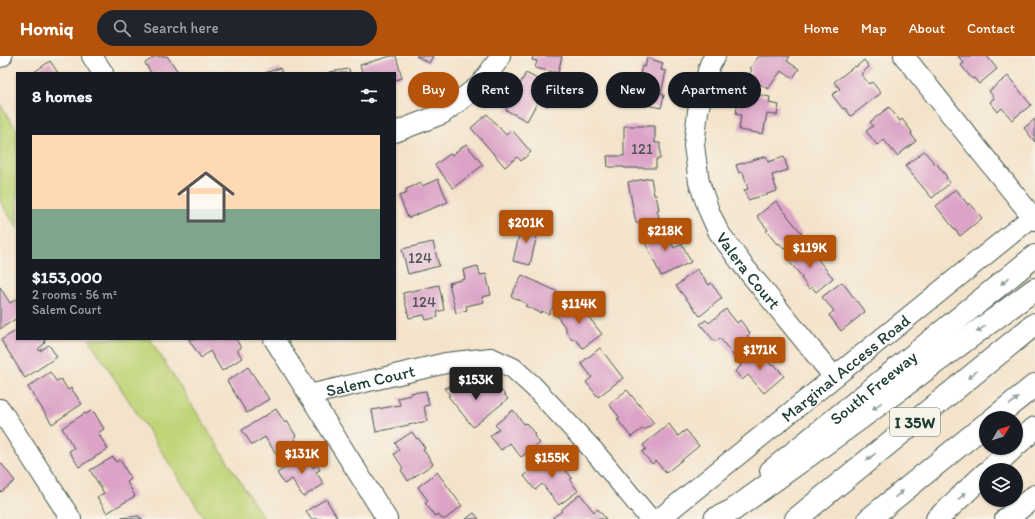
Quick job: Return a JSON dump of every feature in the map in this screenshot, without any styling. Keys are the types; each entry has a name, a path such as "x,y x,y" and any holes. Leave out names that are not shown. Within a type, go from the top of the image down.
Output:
{"main road":[{"name":"South Freeway","path":"714,519 1035,256"},
{"path":"714,519 733,510 1035,289"},
{"name":"I 35W","path":"796,519 1035,324"},
{"path":"1003,411 1035,385"},
{"path":"1023,439 1035,428"},
{"name":"I 35W","path":"869,519 979,430"},
{"path":"997,463 1006,455"},
{"path":"937,519 979,480"},
{"path":"1006,519 1035,496"}],"street":[{"path":"92,56 102,72"},
{"path":"396,132 442,114 480,85 500,56"},
{"name":"Valera Court","path":"715,56 710,64 698,111 694,146 698,182 718,231 742,264 834,377"},
{"path":"904,56 1034,218"},
{"name":"Marginal Access Road","path":"659,519 1034,218"},
{"path":"275,340 387,519"},
{"name":"Salem Court","path":"308,395 446,363 492,358 513,368 533,386 593,450 650,519"},
{"path":"0,409 71,519"}],"green space":[{"path":"0,104 16,128 16,226 0,201"},
{"path":"90,340 151,340 264,519 205,519"}],"building":[{"path":"156,56 167,56 178,72 150,72 145,63"},
{"path":"391,56 396,56 402,78 396,80 396,72 362,72 360,65"},
{"path":"416,56 433,56 429,63"},
{"path":"533,56 562,56 558,72 535,68 537,61 532,60"},
{"path":"759,56 790,56 787,61 799,69 793,78 781,71 768,89 761,84 761,72 751,72 752,70 750,68"},
{"path":"958,56 987,56 997,69 979,84 974,78 972,79 961,65 964,63"},
{"path":"647,58 663,63 661,70 666,71 661,94 664,95 661,108 660,72 640,72 642,66 645,67"},
{"path":"864,60 869,67 861,74 869,84 872,82 881,93 851,116 845,108 843,109 832,95 840,89 834,82"},
{"path":"50,61 57,72 34,72"},
{"path":"280,68 282,72 268,72"},
{"path":"349,69 350,72 329,72"},
{"path":"526,73 531,76 531,108 534,108 527,121 506,110 507,108 523,108 523,78"},
{"path":"1008,76 1031,105 1012,120 1002,108 998,112 990,102 994,98 989,91"},
{"path":"761,95 770,97 769,103 779,105 777,115 767,114 763,134 739,130 741,115 736,114 737,108 761,108"},
{"path":"889,107 900,121 902,119 912,132 911,134 916,141 897,156 884,140 877,145 866,131 873,126 870,122"},
{"path":"487,114 506,135 512,130 531,152 521,161 517,157 505,167 471,128"},
{"path":"1035,119 1035,142 1024,128"},
{"path":"624,126 655,126 655,143 660,143 660,159 656,159 656,168 608,167 607,156 624,156"},
{"path":"466,144 483,165 453,188 435,165 450,154 452,155"},
{"path":"924,151 935,164 936,163 950,183 932,198 905,166"},
{"path":"766,156 768,162 784,157 788,170 772,175 777,191 748,200 744,190 748,189 743,172 739,173 736,165"},
{"path":"651,178 654,195 656,195 659,210 657,210 659,218 636,223 628,182"},
{"path":"438,179 448,202 408,218 399,196 407,193 406,189 421,183 422,186"},
{"path":"956,189 968,205 970,203 982,218 960,236 936,206"},
{"path":"776,201 802,234 784,249 779,243 777,244 766,231 768,230 757,216"},
{"path":"522,222 539,226 530,265 513,261"},
{"path":"663,226 674,248 682,244 691,262 661,276 642,236"},
{"path":"433,242 439,266 408,274 402,249"},
{"path":"806,245 833,278 816,292 812,287 809,289 801,278 802,277 788,260"},
{"path":"478,266 480,275 486,274 491,295 482,297 484,302 466,306 467,310 456,313 449,283 465,279 463,270"},
{"path":"697,269 709,285 711,283 722,298 700,316 676,286"},
{"path":"522,275 560,293 549,314 542,311 541,313 525,306 527,304 511,296"},
{"path":"842,282 865,312 841,331 829,315 834,311 822,297"},
{"path":"439,285 444,310 437,312 438,317 426,320 424,315 409,318 403,293"},
{"path":"0,287 10,303 16,300 16,319 0,329"},
{"path":"576,301 602,334 583,348 574,338 572,340 557,316"},
{"path":"726,309 737,323 740,320 750,333 747,336 753,343 735,358 720,338 715,342 700,324 706,320 709,323"},
{"path":"16,331 16,340 44,340 44,344 38,349 40,351 49,345 57,357 25,378 1,340"},
{"path":"189,340 237,340 241,348 237,350 242,358 222,371 210,351 201,358"},
{"path":"600,348 623,378 598,397 586,382 592,377 581,363"},
{"path":"758,349 772,366 774,364 784,376 764,393 748,375 742,380 735,371"},
{"path":"248,367 269,399 247,413 227,381"},
{"path":"50,372 56,381 61,379 68,390 71,388 82,404 52,424 28,387"},
{"path":"494,381 508,399 473,427 448,396 450,395 444,388 471,382 480,393"},
{"path":"627,390 654,423 631,437 617,419 620,418 609,404"},
{"path":"426,391 429,405 424,406 427,421 376,432 372,410 400,405 398,398 411,395 411,393"},
{"path":"276,409 285,423 287,421 296,436 294,437 298,444 278,457 265,437 252,445 242,430"},
{"path":"513,410 524,424 526,423 535,434 534,436 540,443 521,457 510,443 501,450 490,436 499,429 495,425"},
{"path":"91,411 93,413 94,412 104,429 98,433 108,449 79,467 69,451 74,448 62,428 85,413 86,414"},
{"path":"669,424 678,436 686,430 699,446 666,473 656,461 652,464 642,452 646,449 643,445"},
{"path":"412,432 425,448 423,449 433,464 408,481 401,470 403,468 394,454 399,450 395,443"},
{"path":"304,453 313,468 317,465 320,470 316,472 324,484 303,497 292,479 284,484 277,473 285,468 283,465"},
{"path":"548,453 559,467 561,465 572,478 570,480 578,491 559,505 542,484 535,490 524,476 530,471 528,469"},
{"path":"113,457 116,462 120,460 131,479 127,482 135,496 107,513 97,497 104,493 90,470"},
{"path":"0,462 15,481 1,492 0,491"},
{"path":"437,472 462,506 445,519 442,519 438,514 435,516 425,503 428,501 418,487"},
{"path":"580,494 594,512 598,509 606,519 551,519 562,511 561,510"},
{"path":"326,499 338,519 311,519 306,511"},
{"path":"474,513 479,519 466,519"},
{"path":"139,516 143,519 120,519 120,518"}]}
